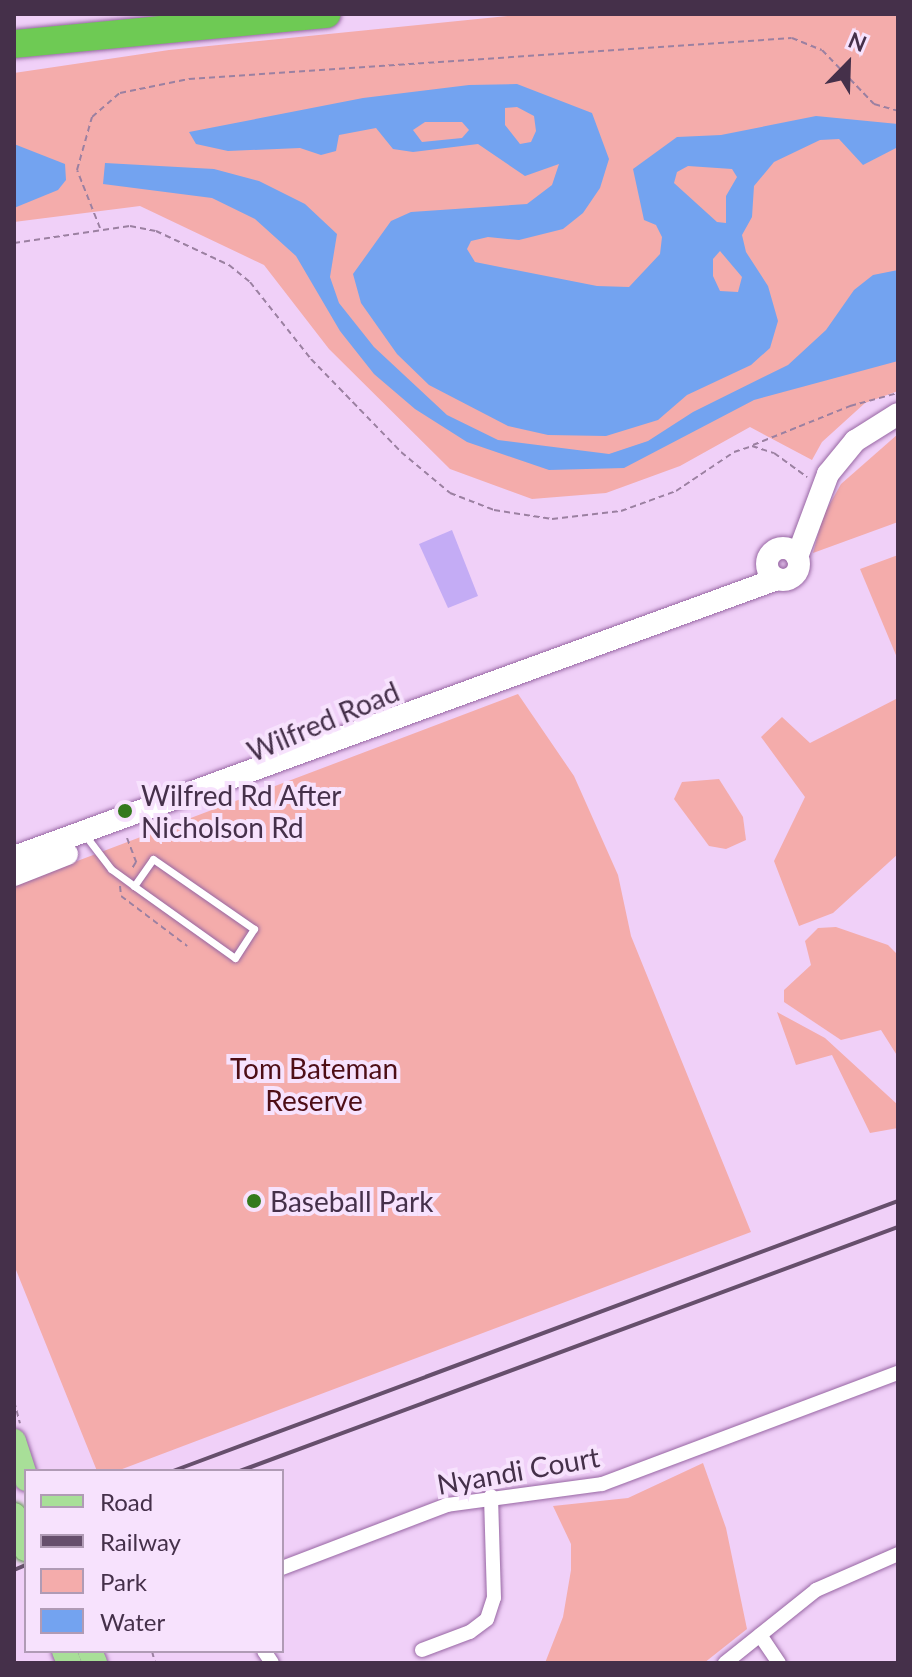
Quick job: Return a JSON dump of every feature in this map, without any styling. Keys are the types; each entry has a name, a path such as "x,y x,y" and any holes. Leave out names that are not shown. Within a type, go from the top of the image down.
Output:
{"highway":[{"path":"14,44 327,14"}],"main road":[{"path":"761,576 773,553 796,542 828,474 846,449 898,414"},
{"name":"Wilfred Road","path":"14,875 87,839 382,720 431,707 761,576"},
{"name":"Wilfred Road","path":"14,857 87,839"},
{"path":"14,1441 24,1473"},
{"path":"14,1515 24,1543"}],"street":[{"name":"Nyandi Court","path":"284,1567 447,1505 491,1496 602,1484 898,1373"},
{"path":"422,1650 470,1632 487,1619 494,1598 491,1496"},
{"path":"725,1663 829,1582 898,1554"},
{"path":"760,1635 779,1663"}],"lane":[{"path":"87,839 134,886 235,958 254,929 153,859 134,886"}],"path":[{"path":"100,228 77,170 92,117 120,93 189,79 792,38 822,50 874,104 898,111"},
{"path":"14,243 100,228 156,231 240,273 311,359 401,452 440,486 484,507 539,519 621,511 676,491 734,452 850,406 898,393"},
{"path":"752,446 774,453 816,483"},
{"path":"761,576 766,548 796,542"},
{"path":"127,838 136,862 129,873"},
{"path":"120,885 116,891 121,896 187,946"}],"green space":[{"path":"527,14 898,14 898,391 865,403 822,442 812,460 750,427 680,466 606,493 532,499 450,469 329,349 264,265 140,206 14,222 14,73 169,50"},
{"path":"898,434 898,522 813,553 823,516 841,484"},
{"path":"898,555 898,660 860,569"},
{"name":"Tom Bateman Reserve","path":"518,694 574,776 618,875 631,936 751,1232 122,1469 96,1469 14,1265 14,885"},
{"path":"898,698 898,854 833,913 799,926 774,861 805,797 761,737 782,717 810,743"},
{"path":"719,779 743,817 746,840 726,849 709,846 674,799 682,782"},
{"path":"836,927 888,945 898,955 898,1057 881,1030 841,1040 784,1002 784,990 811,965 805,941 818,928"},
{"path":"777,1012 825,1038 898,1105 898,1128 870,1133 832,1055 796,1065"},
{"path":"703,1463 726,1528 747,1629 704,1663 545,1663 563,1617 571,1570 571,1544 553,1506 628,1498"}],"water":[{"path":"517,84 592,113 609,159 600,188 583,213 563,229 519,240 488,237 471,241 467,249 475,262 597,286 629,287 660,254 662,237 656,225 644,220 633,169 677,137 721,135 816,116 898,124 898,147 863,165 839,139 820,140 774,162 754,186 752,217 742,235 746,252 768,286 778,321 770,348 751,365 687,395 658,420 606,436 548,435 508,426 429,385 397,354 361,303 353,274 391,221 411,212 527,204 552,185 559,164 525,176 478,144 413,152 393,149 376,128 339,135 336,151 321,155 300,148 228,151 196,144 189,132 363,98 469,85","holes":["517,107 534,116 536,131 531,142 520,144 505,125 505,108","425,122 462,122 469,130 462,138 422,142 413,130","688,166 732,169 737,177 726,196 726,223 717,222 674,183 677,172","720,251 742,277 738,292 720,291 713,276 713,259"]},
{"path":"14,144 65,164 66,180 58,190 14,208"},
{"path":"105,163 214,169 259,181 305,204 337,234 330,277 339,303 374,347 447,415 498,440 609,454 648,441 693,412 788,365 826,330 854,290 873,275 898,270 898,361 754,400 624,468 549,470 467,442 415,409 374,374 340,331 296,256 255,219 212,198 103,184"}],"building":[{"path":"452,530 478,596 448,608 419,544"}],"railway":[{"path":"178,1469 898,1201"},
{"path":"245,1469 898,1227"},
{"path":"14,1541 24,1537"},
{"path":"14,1555 24,1551"},
{"path":"14,1570 24,1566"}],"place":[{"name":"Wilfred Rd After Nicholson Rd","path":"125,811"},
{"name":"Baseball Park","path":"254,1201"}]}
